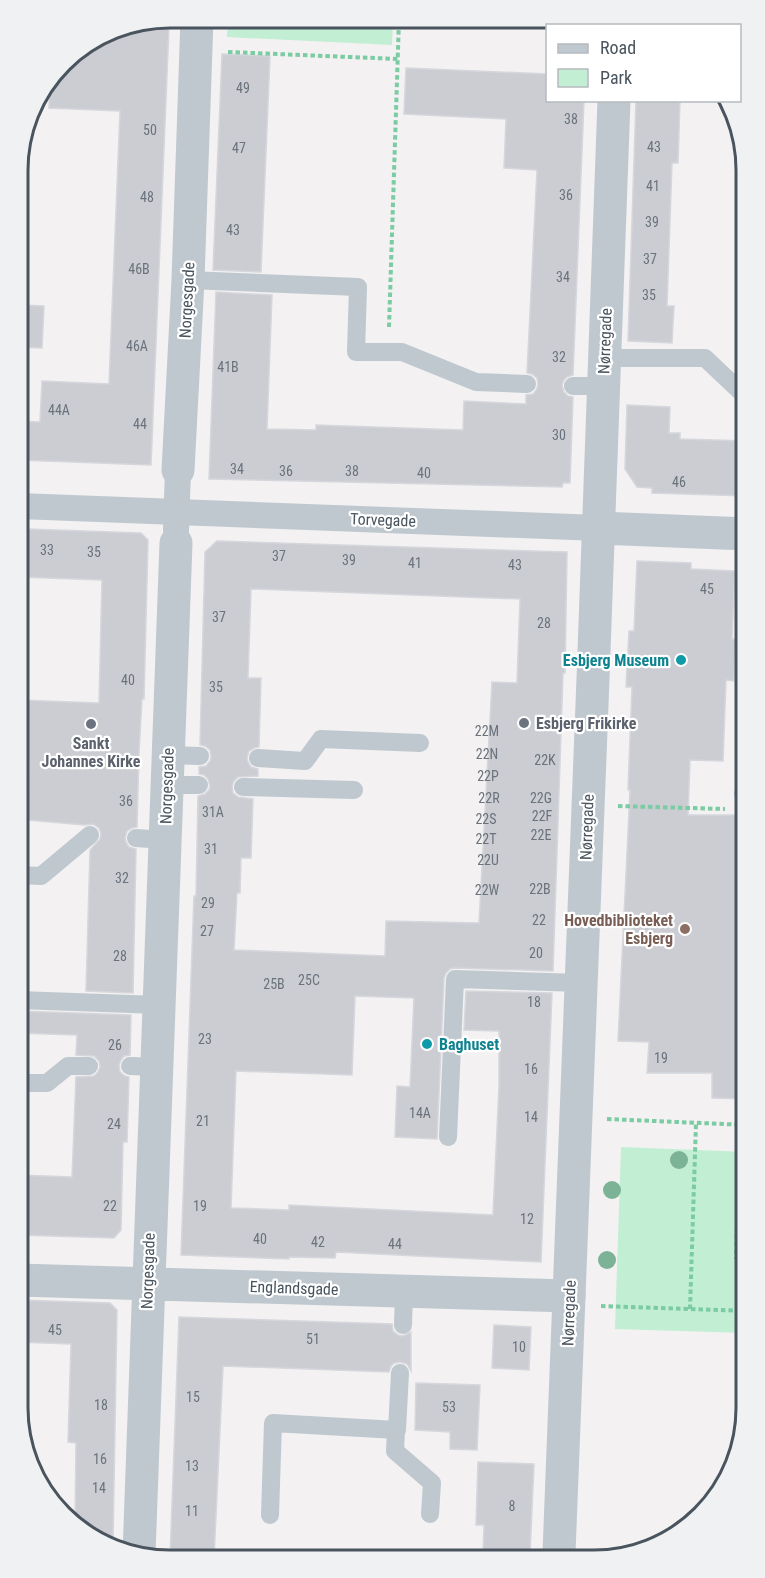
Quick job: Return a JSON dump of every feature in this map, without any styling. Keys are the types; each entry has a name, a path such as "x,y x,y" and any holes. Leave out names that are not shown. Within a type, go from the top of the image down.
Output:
{"street":[{"name":"Norgesgade","path":"139,1546 148,1283 143,1067 159,1005 151,839 167,770 197,28"},
{"name":"Nørregade","path":"559,1550 598,528 594,377 614,102"},
{"name":"Torvegade","path":"29,507 176,527 598,528 736,534"},
{"name":"Englandsgade","path":"28,1280 404,1291 569,1301"}],"lane":[{"path":"188,280 358,287 356,352 402,352 476,382 527,384"},
{"path":"594,377 705,358 736,387"},
{"path":"258,758 305,760 321,739 420,743"},
{"path":"167,770 200,756"},
{"path":"167,770 199,785"},
{"path":"243,787 354,790"},
{"path":"28,875 41,876 90,835"},
{"path":"448,1137 455,979 581,983"},
{"path":"28,1000 159,1005"},
{"path":"28,1083 47,1083 68,1066 89,1066"},
{"path":"403,1325 404,1291"},
{"path":"400,1373 395,1451 432,1483 430,1514"},
{"path":"270,1515 273,1424 396,1430"}],"path":[{"path":"388,352 399,28"},
{"path":"245,52 398,59"},
{"path":"588,805 725,809 736,801"},
{"path":"576,1118 736,1125"},
{"path":"690,1309 696,1123"},
{"path":"569,1301 736,1311"}],"green space":[{"path":"227,28 393,28 392,45 227,37"},
{"path":"621,1147 736,1152 736,1333 615,1329"}],"building":[{"path":"169,28 151,465 29,460 29,421 40,422 42,381 109,384 120,111 49,108 52,91 70,70 99,47 133,33"},
{"path":"222,54 270,56 261,272 213,270"},
{"path":"406,68 546,74 546,102 584,102 573,375 567,377 562,385 564,392 573,397 570,483 563,483 562,487 209,479 216,292 272,295 267,429 316,430 316,425 463,430 464,401 526,404 526,395 533,394 537,389 537,378 527,373 537,170 504,168 506,119 404,114"},
{"path":"636,102 680,102 678,163 672,163 667,306 674,306 672,343 628,341"},
{"path":"29,305 44,306 42,348 29,347"},
{"path":"627,405 670,407 669,433 680,433 680,439 736,441 736,496 652,493 652,488 637,487 625,469"},
{"path":"29,529 141,533 148,540 144,699 142,699 139,752 137,827 127,831 125,838 129,847 136,849 133,993 86,991 90,850 100,839 99,828 93,824 28,820 29,700 99,703 102,580 29,577"},
{"path":"217,541 567,552 565,673 563,673 553,971 455,968 446,973 437,1139 395,1137 397,1086 410,1087 414,998 355,996 352,1075 236,1071 231,1208 289,1210 289,1205 493,1215 499,1031 464,1030 466,991 552,993 541,1262 336,1252 335,1258 289,1257 289,1259 181,1255 198,796 205,794 210,786 208,779 199,774 199,767 206,766 211,757 210,750 200,745 205,552","holes":["251,589 520,599 517,683 492,682 479,923 386,921 385,956 234,950 241,858 251,858 253,799 238,797 233,793 232,786 238,777 258,776 258,769 251,767 247,758 249,751 259,747 261,678 248,678"]},
{"path":"637,561 691,563 691,569 735,571 732,639 736,639 734,681 726,680 723,761 690,760 688,815 736,815 736,1099 712,1098 712,1073 647,1073 649,1042 618,1041 630,790 628,790 632,687 626,687 629,631 634,631"},
{"path":"28,1011 131,1015 130,1055 124,1056 119,1065 120,1072 129,1077 127,1142 123,1142 121,1230 114,1238 28,1235 28,1175 72,1177 76,1077 94,1076 100,1067 99,1061 94,1056 76,1055 77,1035 28,1033"},
{"path":"28,1300 110,1303 117,1310 113,1538 99,1531 75,1512 76,1443 68,1442 71,1344 28,1342"},
{"path":"179,1317 392,1324 393,1331 398,1335 403,1336 411,1332 411,1371 407,1364 400,1362 394,1363 389,1372 223,1366 214,1550 170,1550"},
{"path":"494,1325 531,1327 529,1370 492,1368"},
{"path":"416,1383 480,1385 477,1450 450,1449 450,1432 415,1430"},
{"path":"478,1462 534,1464 530,1550 483,1550 484,1525 476,1525"}],"place":[{"name":"Esbjerg Museum","path":"681,660"},
{"name":"Esbjerg Frikirke","path":"524,723"},
{"name":"Sankt Johannes Kirke","path":"91,724"},
{"name":"Hovedbiblioteket Esbjerg","path":"685,929"},
{"name":"Baghuset","path":"427,1044"}]}
